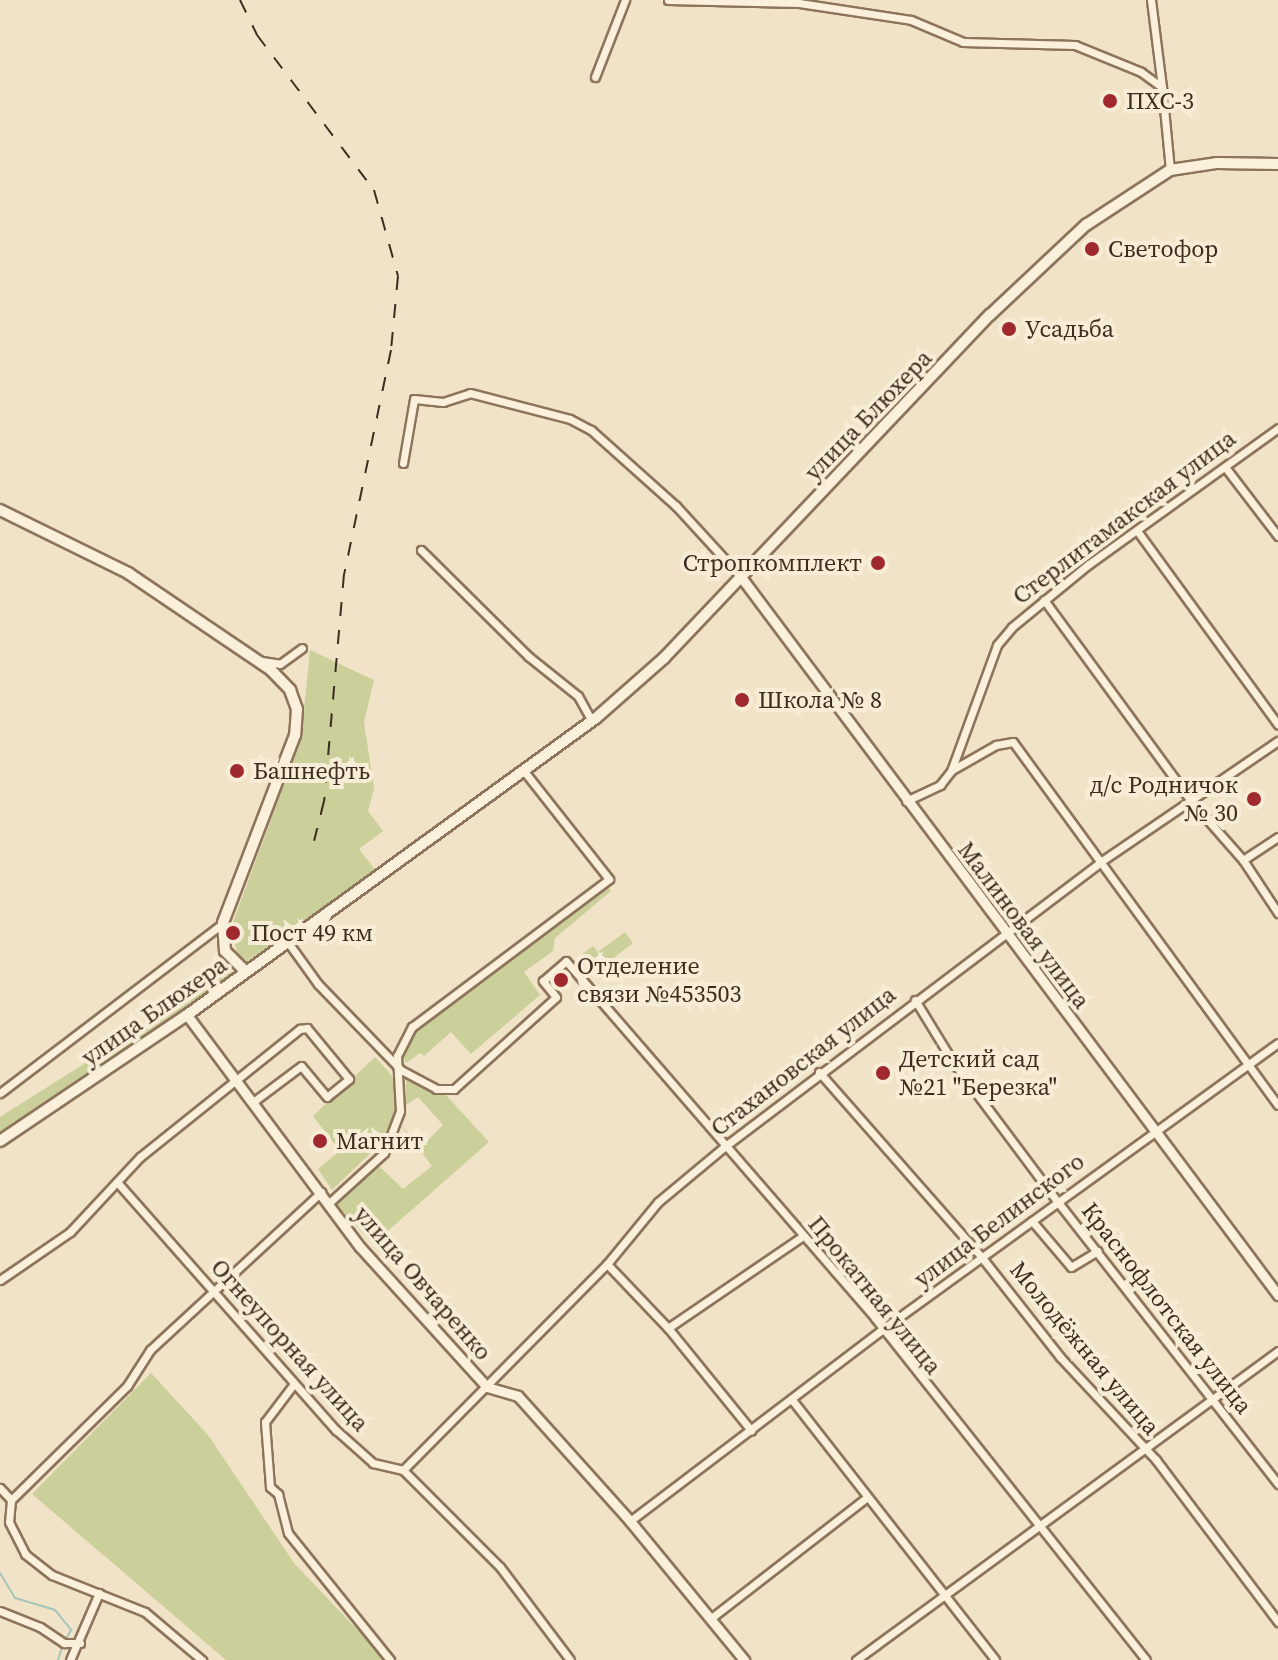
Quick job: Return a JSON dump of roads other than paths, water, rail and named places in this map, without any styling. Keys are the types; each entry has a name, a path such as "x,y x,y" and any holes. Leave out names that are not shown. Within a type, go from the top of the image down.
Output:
{"main road":[{"name":"улица Блюхера","path":"0,1141 187,1015 592,721 664,658 990,315 1086,225 1170,170 1217,163 1278,164"},
{"path":"0,510 128,573 254,659 290,690 297,724 223,923 225,951 245,971"}],"street":[{"path":"595,77 625,0"},
{"path":"668,0 799,3 871,13 911,20 963,42 1047,40 1104,56 1162,87"},
{"path":"1151,0 1170,170"},
{"path":"403,463 414,399 443,402 470,393 570,419 591,430 676,506 741,577"},
{"name":"Стерлитамакская улица","path":"951,771 997,645 1044,600 1278,428"},
{"path":"1225,467 1278,536"},
{"path":"1138,532 1278,725"},
{"path":"421,550 528,656 578,696 592,721"},
{"name":"Малиновая улица","path":"741,577 1152,1131 1278,1295"},
{"path":"1044,600 1192,802 1243,860 1278,913"},
{"path":"254,659 280,664 302,648"},
{"name":"Стахановская улица","path":"403,1470 607,1264 658,1202 724,1147 819,1072 1099,863 1278,741"},
{"path":"906,801 940,785 951,771 996,745 1013,742 1278,1105"},
{"path":"329,1203 384,1153 400,1111 401,1070 397,1056 412,1027 609,879 524,771"},
{"path":"1243,860 1278,837"},
{"path":"0,1093 223,923"},
{"path":"287,941 318,984 401,1070"},
{"name":"Прокатная улица","path":"401,1070 436,1089 454,1089 556,997 543,981 566,961 803,1236 1146,1660"},
{"name":"Краснофлотская улица","path":"915,1000 953,1062 1057,1201 1215,1398 1278,1484"},
{"name":"улица Овчаренко","path":"187,1015 360,1247 487,1387 518,1396 630,1521 744,1660"},
{"path":"0,1280 70,1232 117,1182 233,1079 307,1028 349,1079 327,1097 301,1066 253,1102"},
{"name":"улица Белинского","path":"630,1521 793,1401 880,1331 983,1259 1152,1131 1165,1129 1278,1043"},
{"name":"Молодёжная улица","path":"819,1072 983,1259 1060,1357 1143,1448 1278,1622"},
{"name":"Огнеупорная улица","path":"117,1182 293,1385 373,1463 403,1470 500,1567 570,1660"},
{"path":"202,1660 145,1612 52,1575 25,1554 9,1522 11,1500 127,1386 150,1350 212,1289 321,1192"},
{"path":"1032,1221 1071,1267 1098,1251"},
{"path":"668,1328 803,1236"},
{"path":"607,1264 668,1328 751,1430"},
{"path":"856,1660 1278,1351"},
{"path":"293,1385 265,1422 270,1487 278,1494 288,1533 390,1660"},
{"path":"793,1401 866,1498 946,1593 995,1660"},
{"path":"0,1488 11,1500"},
{"path":"710,1619 866,1498"},
{"path":"70,1660 80,1643 99,1593"},
{"path":"0,1611 40,1627 64,1643 80,1643"}],"waterway":[{"path":"0,1573 15,1598 55,1610 71,1630 66,1639"},
{"path":"58,1660 63,1645"}],"railway":[{"path":"240,0 257,35 374,190 398,276 391,350 344,574 324,801 314,841"}],"place":[{"name":"ПХС-3","path":"1110,101"},
{"name":"Светофор","path":"1092,249"},
{"name":"Усадьба","path":"1009,329"},
{"name":"Стропкомплект","path":"878,563"},
{"name":"Школа № 8","path":"742,700"},
{"name":"Башнефть","path":"237,771"},
{"name":"д/с Родничок № 30","path":"1254,799"},
{"name":"Пост 49 км","path":"233,933"},
{"name":"Отделение связи №453503","path":"561,980"},
{"name":"Детский сад №21 \"Березка\"","path":"883,1073"},
{"name":"Магнит","path":"320,1141"}]}
